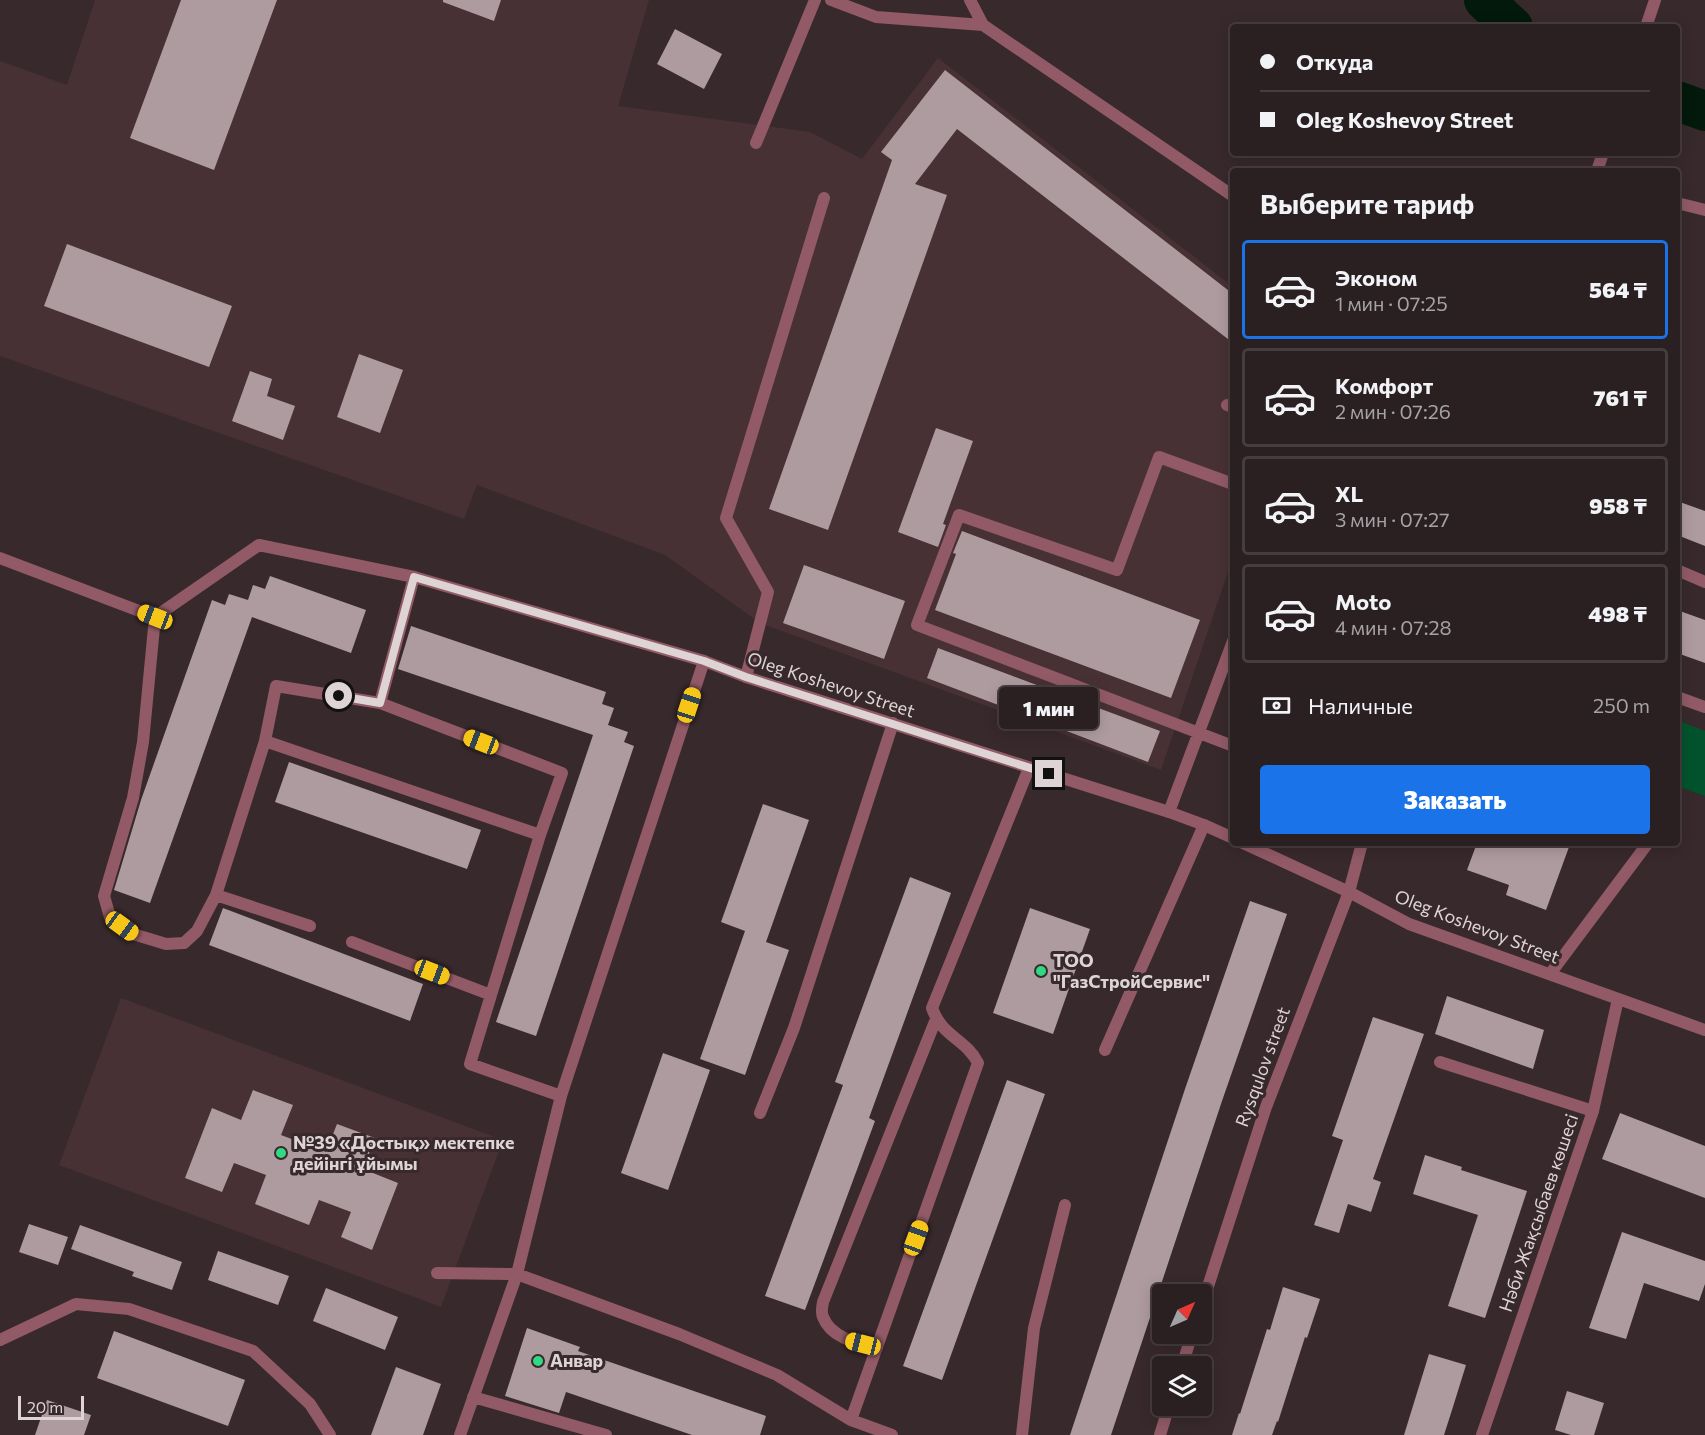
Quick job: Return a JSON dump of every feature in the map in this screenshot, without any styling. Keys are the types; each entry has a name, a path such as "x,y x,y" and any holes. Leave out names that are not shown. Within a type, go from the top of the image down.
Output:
{"street":[{"path":"756,143 815,0"},
{"path":"831,0 876,17 983,25"},
{"path":"970,0 983,25 1230,194"},
{"path":"1647,24 1655,0"},
{"path":"746,677 768,592 726,518 824,198"},
{"path":"1680,204 1705,210"},
{"path":"1230,483 1159,457 1117,570 959,515 917,625 1230,745"},
{"name":"Oleg Koshevoy Street","path":"155,617 259,544 414,577 704,661 746,677 1169,812 1230,837"},
{"path":"0,558 155,617 143,742 133,798 105,896 110,917 133,934 166,944 184,943 197,931 216,895 265,741 276,686 380,703 562,773 540,836 470,1064 561,1096"},
{"path":"1680,571 1705,582"},
{"path":"380,703 414,577"},
{"path":"1169,812 1230,649"},
{"path":"460,1435 517,1274 561,1096 704,661"},
{"path":"1680,698 1705,707"},
{"path":"760,1113 794,1028 893,723"},
{"path":"265,741 540,836"},
{"path":"851,1420 978,1064 973,1053 945,1031 936,1019 932,1008 1029,768"},
{"path":"1105,1050 1204,825"},
{"name":"Oleg Koshevoy Street","path":"1249,846 1349,892 1409,924 1705,1030"},
{"name":"Rysqulov street","path":"1209,1284 1266,1107 1349,892 1361,846"},
{"path":"1550,974 1646,846"},
{"path":"216,895 310,926"},
{"path":"352,942 491,995"},
{"name":"Нәби Жақсыбаев көшесі","path":"1482,1435 1593,1111 1618,999"},
{"path":"877,1348 849,1341 832,1330 822,1316 823,1302 936,1019"},
{"path":"1440,1062 1593,1111"},
{"path":"1022,1435 1034,1328 1065,1205"},
{"path":"437,1273 517,1274 680,1334 777,1375 851,1420 892,1435"},
{"path":"0,1340 76,1304 129,1309 253,1351 310,1404 330,1435"},
{"path":"473,1397 606,1435"},
{"path":"1160,1435 1166,1416"}],"shaded area":[{"path":"95,0 649,0 618,106 810,132 862,159 938,58 1230,285 1230,566 1161,770 760,623 665,555 477,485 464,519 0,356 0,61 67,85"},
{"name":"№39 «Достық» мектепке дейінгі ұйымы","path":"121,998 503,1140 441,1307 59,1165"}],"green space":[{"path":"1680,721 1705,731 1705,796 1680,787"}],"building":[{"path":"181,0 277,0 214,170 130,138"},
{"path":"443,0 501,0 494,21 443,2"},
{"path":"675,29 722,54 704,89 657,64"},
{"path":"945,70 1230,292 1230,341 957,129 915,184 947,195 828,530 769,509 892,160 881,152"},
{"path":"67,244 232,306 209,367 44,306"},
{"path":"359,354 403,370 380,433 337,417"},
{"path":"250,371 272,379 267,396 295,406 283,440 232,421"},
{"path":"936,428 973,441 943,524 946,525 938,547 898,532"},
{"path":"1680,502 1705,511 1705,546 1680,536"},
{"path":"962,531 1200,620 1171,698 935,610"},
{"path":"804,565 905,601 884,659 783,623"},
{"path":"270,576 366,610 351,653 252,617 150,903 114,890 141,800 212,600 225,605 229,594 248,600 253,585 265,589"},
{"path":"1680,611 1705,620 1705,663 1680,654"},
{"path":"411,626 606,692 602,704 614,708 608,725 628,732 624,742 634,746 536,1036 496,1022 593,735 398,669"},
{"path":"938,648 1160,731 1148,762 927,678"},
{"path":"289,762 481,830 467,869 275,802"},
{"path":"763,804 809,820 766,942 789,950 745,1075 700,1059 745,931 721,922"},
{"path":"1476,846 1569,847 1546,910 1506,895 1509,885 1467,870"},
{"path":"910,877 951,893 869,1118 875,1121 805,1310 765,1296 843,1085 835,1082"},
{"path":"1250,901 1287,914 1161,1284 1152,1284 1152,1312 1111,1435 1070,1435"},
{"path":"223,908 423,984 410,1021 209,945"},
{"name":"ТОО \"ГазСтройСервис\"","path":"1030,908 1090,929 1053,1034 993,1013"},
{"path":"1447,996 1544,1030 1533,1069 1435,1034"},
{"path":"1373,1017 1424,1034 1373,1179 1381,1182 1371,1212 1348,1204 1339,1233 1314,1225 1343,1140 1332,1136"},
{"path":"663,1053 710,1070 668,1190 621,1173"},
{"path":"1007,1080 1045,1094 942,1380 903,1366"},
{"path":"253,1090 293,1105 281,1135 326,1152 337,1124 375,1138 363,1169 398,1183 372,1250 341,1237 351,1212 319,1200 309,1225 255,1204 266,1175 234,1163 222,1192 185,1178 212,1108 241,1120"},
{"path":"1620,1113 1705,1146 1705,1198 1602,1159"},
{"path":"1425,1155 1462,1167 1461,1170 1527,1191 1485,1318 1448,1306 1478,1215 1413,1194"},
{"path":"29,1224 68,1237 58,1265 19,1252"},
{"path":"80,1225 182,1262 172,1290 132,1276 134,1272 71,1249"},
{"path":"1622,1232 1705,1261 1705,1284 1699,1301 1644,1283 1626,1339 1589,1328"},
{"path":"218,1251 289,1276 278,1305 208,1280"},
{"path":"1283,1287 1320,1299 1307,1338 1305,1337 1272,1435 1232,1435 1267,1329 1270,1330"},
{"path":"326,1288 398,1317 385,1350 313,1321"},
{"path":"527,1328 580,1347 578,1351 766,1416 760,1435 692,1435 566,1392 559,1413 505,1396"},
{"path":"114,1331 245,1380 228,1426 97,1378"},
{"path":"1429,1354 1466,1365 1444,1435 1404,1435"},
{"path":"396,1367 441,1384 423,1435 371,1435"},
{"path":"1567,1391 1604,1403 1594,1435 1571,1435 1555,1430"},
{"path":"47,1400 91,1415 84,1435 35,1435"}],"waterway":[{"path":"1484,0 1510,24"},
{"path":"1680,102 1705,111"}],"place":[{"name":"ТОО \"ГазСтройСервис\"","path":"1041,971"},
{"name":"№39 «Достық» мектепке дейінгі ұйымы","path":"281,1153"},
{"name":"Анвар","path":"538,1361"}],"route":[{"path":"339,696 380,703 414,577 704,661 746,677 1049,774"}]}
